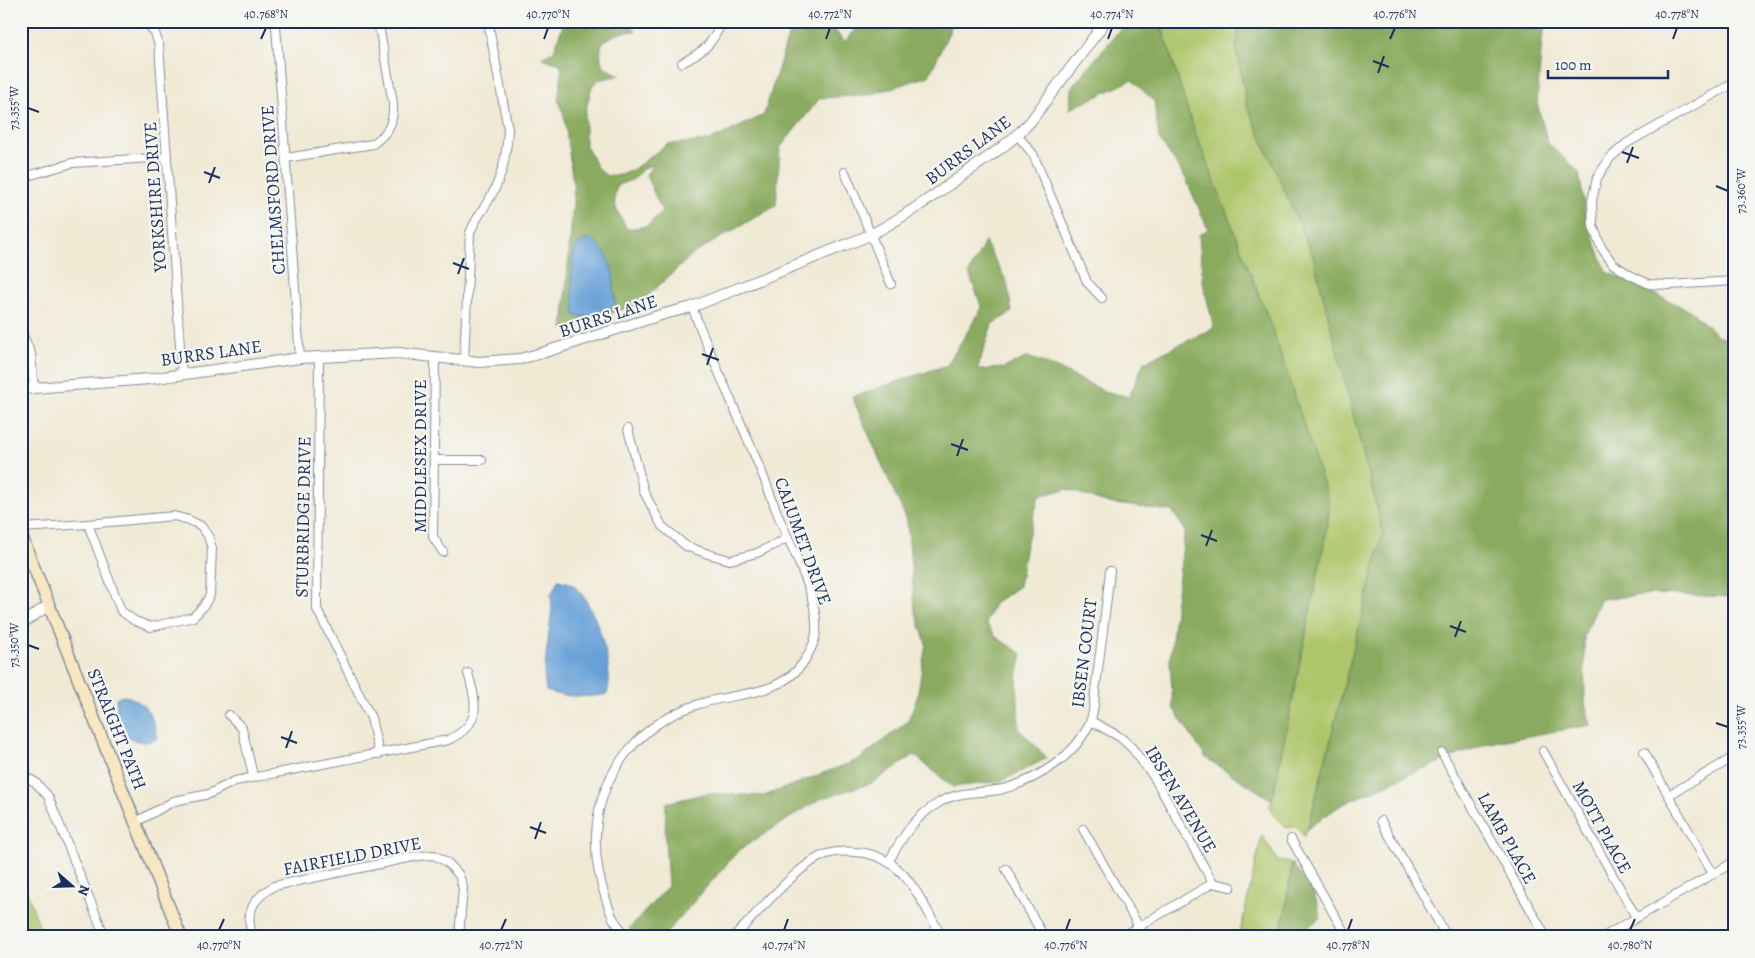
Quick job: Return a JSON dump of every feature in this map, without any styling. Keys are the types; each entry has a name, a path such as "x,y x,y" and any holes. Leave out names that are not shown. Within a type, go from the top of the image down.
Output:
{"main road":[{"name":"STRAIGHT PATH","path":"21,535 24,549 49,605 181,937"}],"street":[{"name":"YORKSHIRE DRIVE","path":"145,21 155,33 159,45 182,375"},
{"name":"CHELMSFORD DRIVE","path":"277,21 300,358"},
{"path":"286,158 373,144 390,128 394,117 394,103 378,21"},
{"path":"464,360 470,233 474,222 497,185 508,143 508,129 488,21"},
{"path":"682,63 702,53 718,33 722,21"},
{"name":"BURRS LANE","path":"21,389 182,375 300,358 398,353 479,362 520,359 542,354 664,314 692,307 893,224 1018,136 1106,21"},
{"path":"1734,83 1627,143 1610,158 1597,178 1592,201 1593,226 1601,247 1613,264 1630,275 1649,284 1668,285 1734,281"},
{"path":"1018,136 1033,154 1087,282 1102,298"},
{"path":"21,178 72,163 167,156"},
{"path":"845,172 891,284"},
{"name":"CALUMET DRIVE","path":"628,937 613,918 600,882 595,856 597,824 603,794 609,779 636,740 661,721 698,704 763,690 780,684 798,670 810,652 815,638 816,621 812,597 692,307"},
{"path":"21,331 30,354 34,388"},
{"name":"STURBRIDGE DRIVE","path":"319,357 317,609 371,718 378,754"},
{"name":"MIDDLESEX DRIVE","path":"435,358 433,537 443,552"},
{"path":"628,429 644,492 662,526 686,546 730,560 757,552 788,538"},
{"path":"434,460 482,460"},
{"path":"21,528 174,516 189,520 201,526 208,536 212,548 210,595 203,607 193,617 151,627 135,621 121,611 88,524"},
{"name":"IBSEN COURT","path":"889,861 907,830 922,813 942,801 963,793 1001,789 1020,783 1049,768 1077,743 1091,721 1110,571"},
{"path":"21,624 49,605"},
{"path":"136,822 174,801 209,794 236,780 448,740 471,724 474,710 473,693 468,673"},
{"path":"229,715 242,728 253,776"},
{"name":"IBSEN AVENUE","path":"1091,721 1120,737 1154,777 1213,883"},
{"name":"MOTT PLACE","path":"1543,751 1636,917"},
{"path":"1644,752 1712,874"},
{"name":"LAMB PLACE","path":"1442,753 1546,937"},
{"path":"1669,795 1734,758"},
{"path":"21,776 35,782 48,796 105,937"},
{"path":"1381,821 1447,937"},
{"path":"1083,829 1144,937"},
{"path":"1291,840 1347,937"},
{"path":"734,937 797,873 824,855 838,852 871,854 889,861 902,873 942,937"},
{"name":"FAIRFIELD DRIVE","path":"254,937 250,920 253,905 261,894 274,886 418,856 434,855 448,863 459,875 462,888 459,937"},
{"path":"1603,937 1734,862"},
{"path":"1006,869 1044,937"},
{"path":"1121,937 1213,883 1232,887"}],"green space":[{"path":"564,21 626,21 637,31 610,37 602,43 601,60 603,64 609,70 621,75 598,80 592,86 585,113 585,144 598,169 607,176 622,175 634,169 667,144 709,141 764,115 792,23 800,21 827,21 845,42 862,21 954,21 929,76 869,95 820,98 780,148 776,205 693,254 639,304 563,329 574,190 564,115 558,100 562,72 560,64 542,58 554,51","holes":["653,165 646,175 662,211 647,226 627,229 616,208 615,191 618,185 634,179 643,168"]},
{"path":"1127,21 1160,21 1191,121 1274,333 1330,505 1324,544 1272,800 1206,758 1173,708 1170,662 1185,530 1172,511 1106,503 1067,489 1039,496 1026,545 1019,586 994,604 986,623 996,637 1022,654 1017,678 1019,729 1047,758 1002,781 953,787 914,755 872,783 820,799 739,850 663,937 638,937 629,929 668,886 665,838 666,803 708,793 764,796 860,759 908,721 917,698 926,644 915,610 907,521 852,397 947,365 982,308 969,273 985,242 1007,282 1012,312 992,324 977,370 1004,368 1028,357 1057,368 1104,391 1129,397 1144,362 1214,328 1203,283 1199,235 1208,229 1185,177 1159,139 1154,101 1132,80 1070,109 1071,88"},
{"path":"1160,21 1240,21 1236,46 1247,103 1313,256 1383,532 1308,828 1304,836 1295,827 1286,828 1269,808 1324,544 1330,505 1191,121"},
{"path":"1240,21 1546,21 1542,39 1537,103 1548,143 1579,172 1586,218 1606,271 1691,311 1717,335 1734,342 1734,597 1652,594 1601,599 1584,635 1585,703 1591,725 1489,743 1410,774 1341,805 1308,828 1383,532 1313,256 1246,103 1236,46"},
{"path":"1262,835 1278,861 1292,863 1285,913 1278,937 1239,937"},
{"path":"1292,863 1315,896 1321,917 1296,937 1278,937 1285,913"},
{"path":"21,874 43,937 21,937"}],"water":[{"path":"590,238 605,252 613,272 615,304 597,317 575,316 572,278 573,258 579,244"},
{"path":"558,580 571,584 581,593 595,620 606,653 609,683 607,694 576,696 560,695 546,691 544,673 552,608 551,595"},
{"path":"124,696 138,701 148,711 154,724 157,738 152,741 140,742 129,737 120,728 117,717 116,698"}]}
